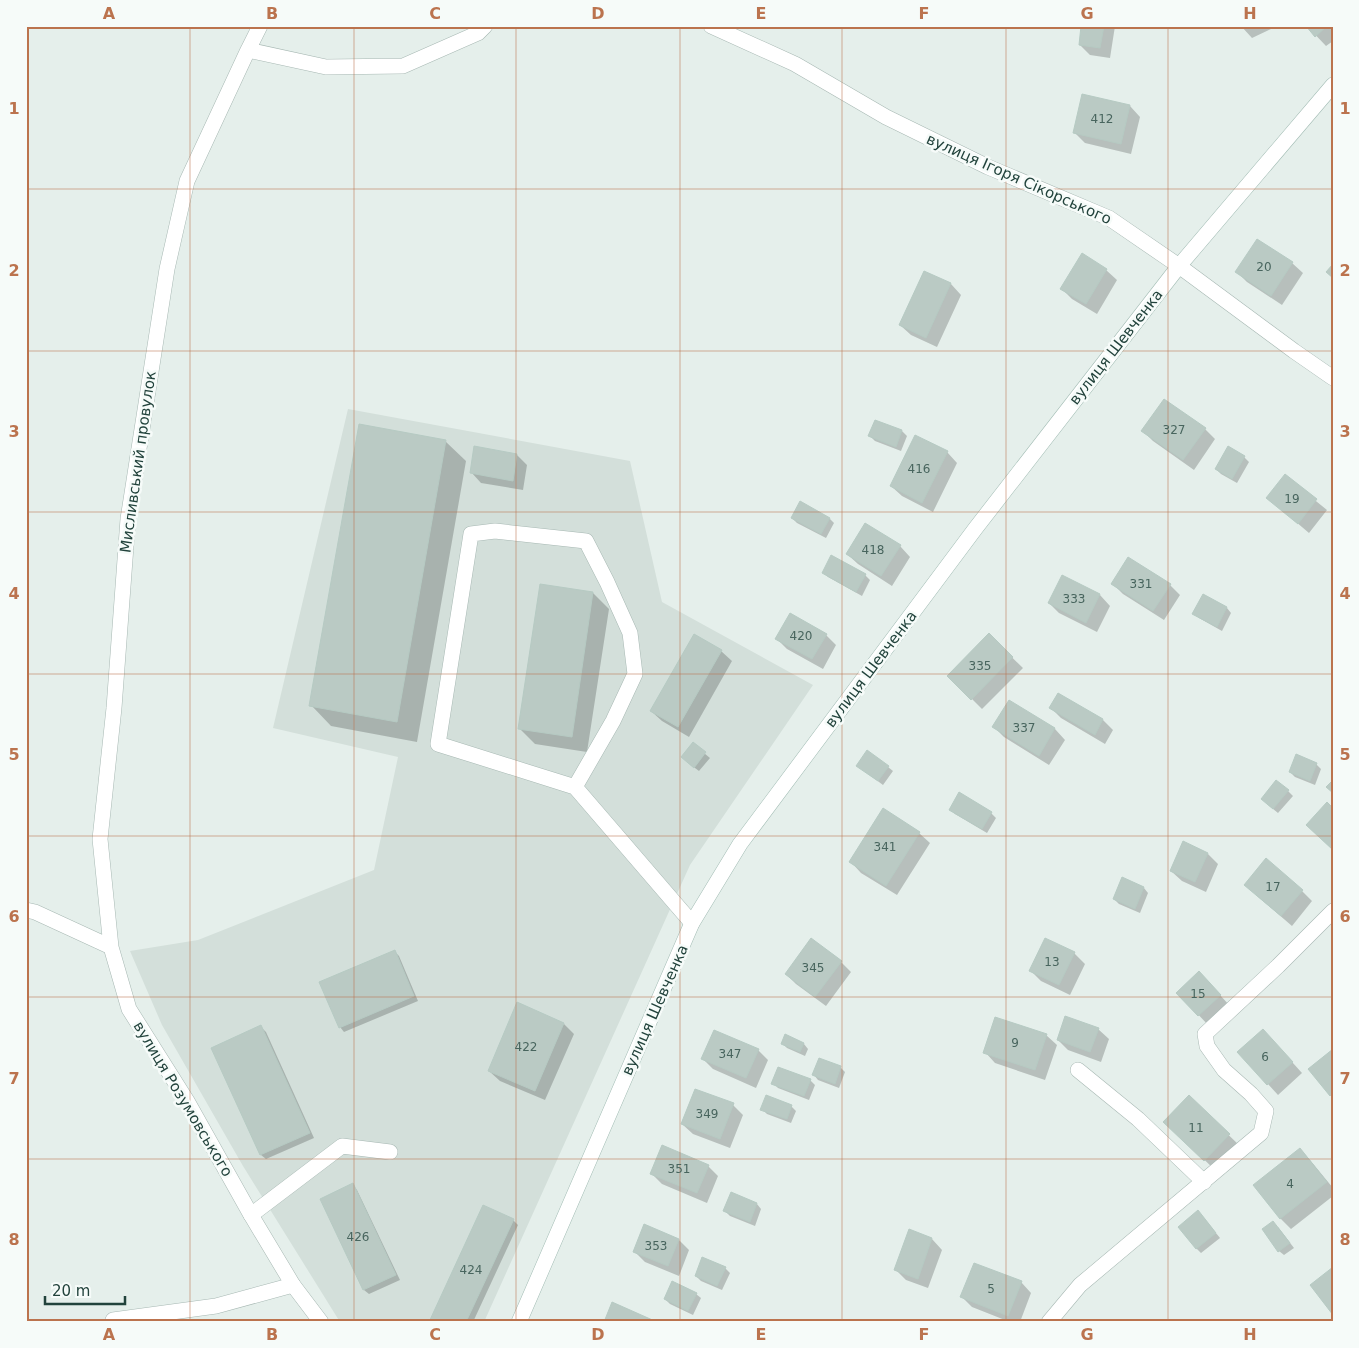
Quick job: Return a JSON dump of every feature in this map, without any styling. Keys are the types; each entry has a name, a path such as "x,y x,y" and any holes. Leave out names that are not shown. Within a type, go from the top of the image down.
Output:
{"street":[{"name":"Мисливський провулок","path":"110,947 100,839 114,708 128,519 167,269 187,181 260,26"},
{"path":"248,50 326,67 403,66 478,33 485,26"},
{"name":"вулиця Ігоря Сікорського","path":"711,26 795,64 886,117 988,167 1109,218 1179,266 1333,378"},
{"name":"вулиця Шевченка","path":"519,1322 692,923 740,844 975,529 1179,266 1333,85"},
{"path":"575,787 613,721 635,674 630,633 586,541 495,531 471,534 438,744 575,787 692,923"},
{"path":"26,910 35,912 110,947"},
{"path":"1049,1322 1080,1285 1260,1133 1266,1111 1252,1094 1224,1070 1207,1046 1205,1034 1278,966 1333,911"},
{"name":"вулиця Розумовського","path":"110,947 129,1009 187,1101 293,1285 322,1322"},
{"path":"1078,1070 1138,1119 1204,1182"},
{"path":"251,1215 342,1146 390,1152"},
{"path":"113,1320 216,1306 293,1285"}],"shaded area":[{"path":"348,409 630,461 662,602 813,685 690,865 484,1322 340,1322 243,1166 162,1025 130,951 198,940 374,870 398,757 273,728"}],"building":[{"path":"1081,26 1104,26 1100,48 1079,45"},
{"path":"1306,26 1327,26 1315,37"},
{"path":"1082,94 1130,105 1121,144 1073,133"},
{"path":"1257,239 1293,262 1271,296 1235,272"},
{"path":"1082,253 1107,269 1086,304 1060,289"},
{"path":"1333,264 1333,278 1326,272"},
{"path":"924,271 951,283 926,338 899,325"},
{"path":"1164,399 1206,428 1183,460 1141,431"},
{"path":"875,420 902,430 896,447 868,436"},
{"path":"359,424 446,440 397,722 309,706"},
{"path":"915,435 948,451 922,503 890,486"},
{"path":"474,446 517,454 513,481 470,473"},
{"path":"1228,446 1245,456 1232,479 1215,469"},
{"path":"1285,474 1317,499 1298,524 1266,498"},
{"path":"800,501 830,518 821,534 791,518"},
{"path":"865,523 901,545 881,576 846,554"},
{"path":"831,555 866,574 856,592 822,573"},
{"path":"1128,557 1171,584 1153,611 1111,584"},
{"path":"1062,575 1100,594 1086,623 1048,603"},
{"path":"540,584 593,592 572,737 518,729"},
{"path":"1203,594 1227,607 1217,627 1192,614"},
{"path":"790,613 827,634 812,659 775,639"},
{"path":"989,633 1013,657 971,700 947,676"},
{"path":"694,634 722,650 678,727 650,711"},
{"path":"1058,693 1103,719 1095,735 1049,708"},
{"path":"1009,700 1055,728 1039,756 992,727"},
{"path":"693,742 706,752 694,768 681,757"},
{"path":"867,750 889,766 878,781 856,766"},
{"path":"1296,754 1317,763 1310,781 1289,772"},
{"path":"1276,780 1289,790 1273,809 1261,799"},
{"path":"1333,780 1333,793 1326,787"},
{"path":"959,792 992,812 982,829 949,810"},
{"path":"1327,802 1333,808 1333,850 1306,825"},
{"path":"883,808 920,832 886,886 849,862"},
{"path":"1183,841 1208,853 1195,882 1170,871"},
{"path":"1266,858 1303,890 1281,916 1244,885"},
{"path":"1122,877 1144,887 1135,909 1113,899"},
{"path":"811,938 842,961 815,997 785,974"},
{"path":"1045,938 1075,952 1059,985 1029,971"},
{"path":"395,950 414,996 339,1028 319,982"},
{"path":"1199,971 1221,995 1198,1016 1176,993"},
{"path":"517,1002 564,1023 535,1091 488,1071"},
{"path":"1065,1016 1099,1028 1090,1052 1057,1040"},
{"path":"995,1017 1047,1034 1035,1070 983,1053"},
{"path":"261,1025 310,1133 260,1155 211,1048"},
{"path":"1263,1029 1293,1062 1267,1085 1237,1052"},
{"path":"714,1030 759,1049 746,1078 701,1059"},
{"path":"785,1034 804,1043 800,1052 781,1044"},
{"path":"1333,1049 1333,1093 1330,1096 1308,1069"},
{"path":"819,1058 841,1066 835,1084 812,1075"},
{"path":"778,1067 811,1079 804,1096 771,1084"},
{"path":"695,1089 734,1103 720,1139 681,1124"},
{"path":"766,1095 792,1105 787,1119 760,1110"},
{"path":"1189,1095 1230,1134 1204,1161 1163,1122"},
{"path":"662,1145 709,1165 697,1193 650,1174"},
{"path":"1300,1148 1327,1182 1280,1219 1253,1185"},
{"path":"353,1183 396,1275 363,1290 320,1199"},
{"path":"731,1192 757,1203 750,1222 723,1211"},
{"path":"483,1205 514,1219 466,1322 429,1322"},
{"path":"1198,1210 1216,1233 1196,1249 1178,1227"},
{"path":"1273,1221 1290,1243 1278,1252 1262,1229"},
{"path":"644,1224 679,1239 668,1266 633,1252"},
{"path":"909,1229 932,1238 918,1279 894,1270"},
{"path":"702,1257 726,1267 717,1286 695,1276"},
{"path":"974,1263 1022,1281 1008,1316 960,1297"},
{"path":"1333,1267 1333,1315 1310,1285"},
{"path":"672,1281 697,1293 688,1311 664,1299"},
{"path":"612,1302 657,1322 604,1322"}]}
